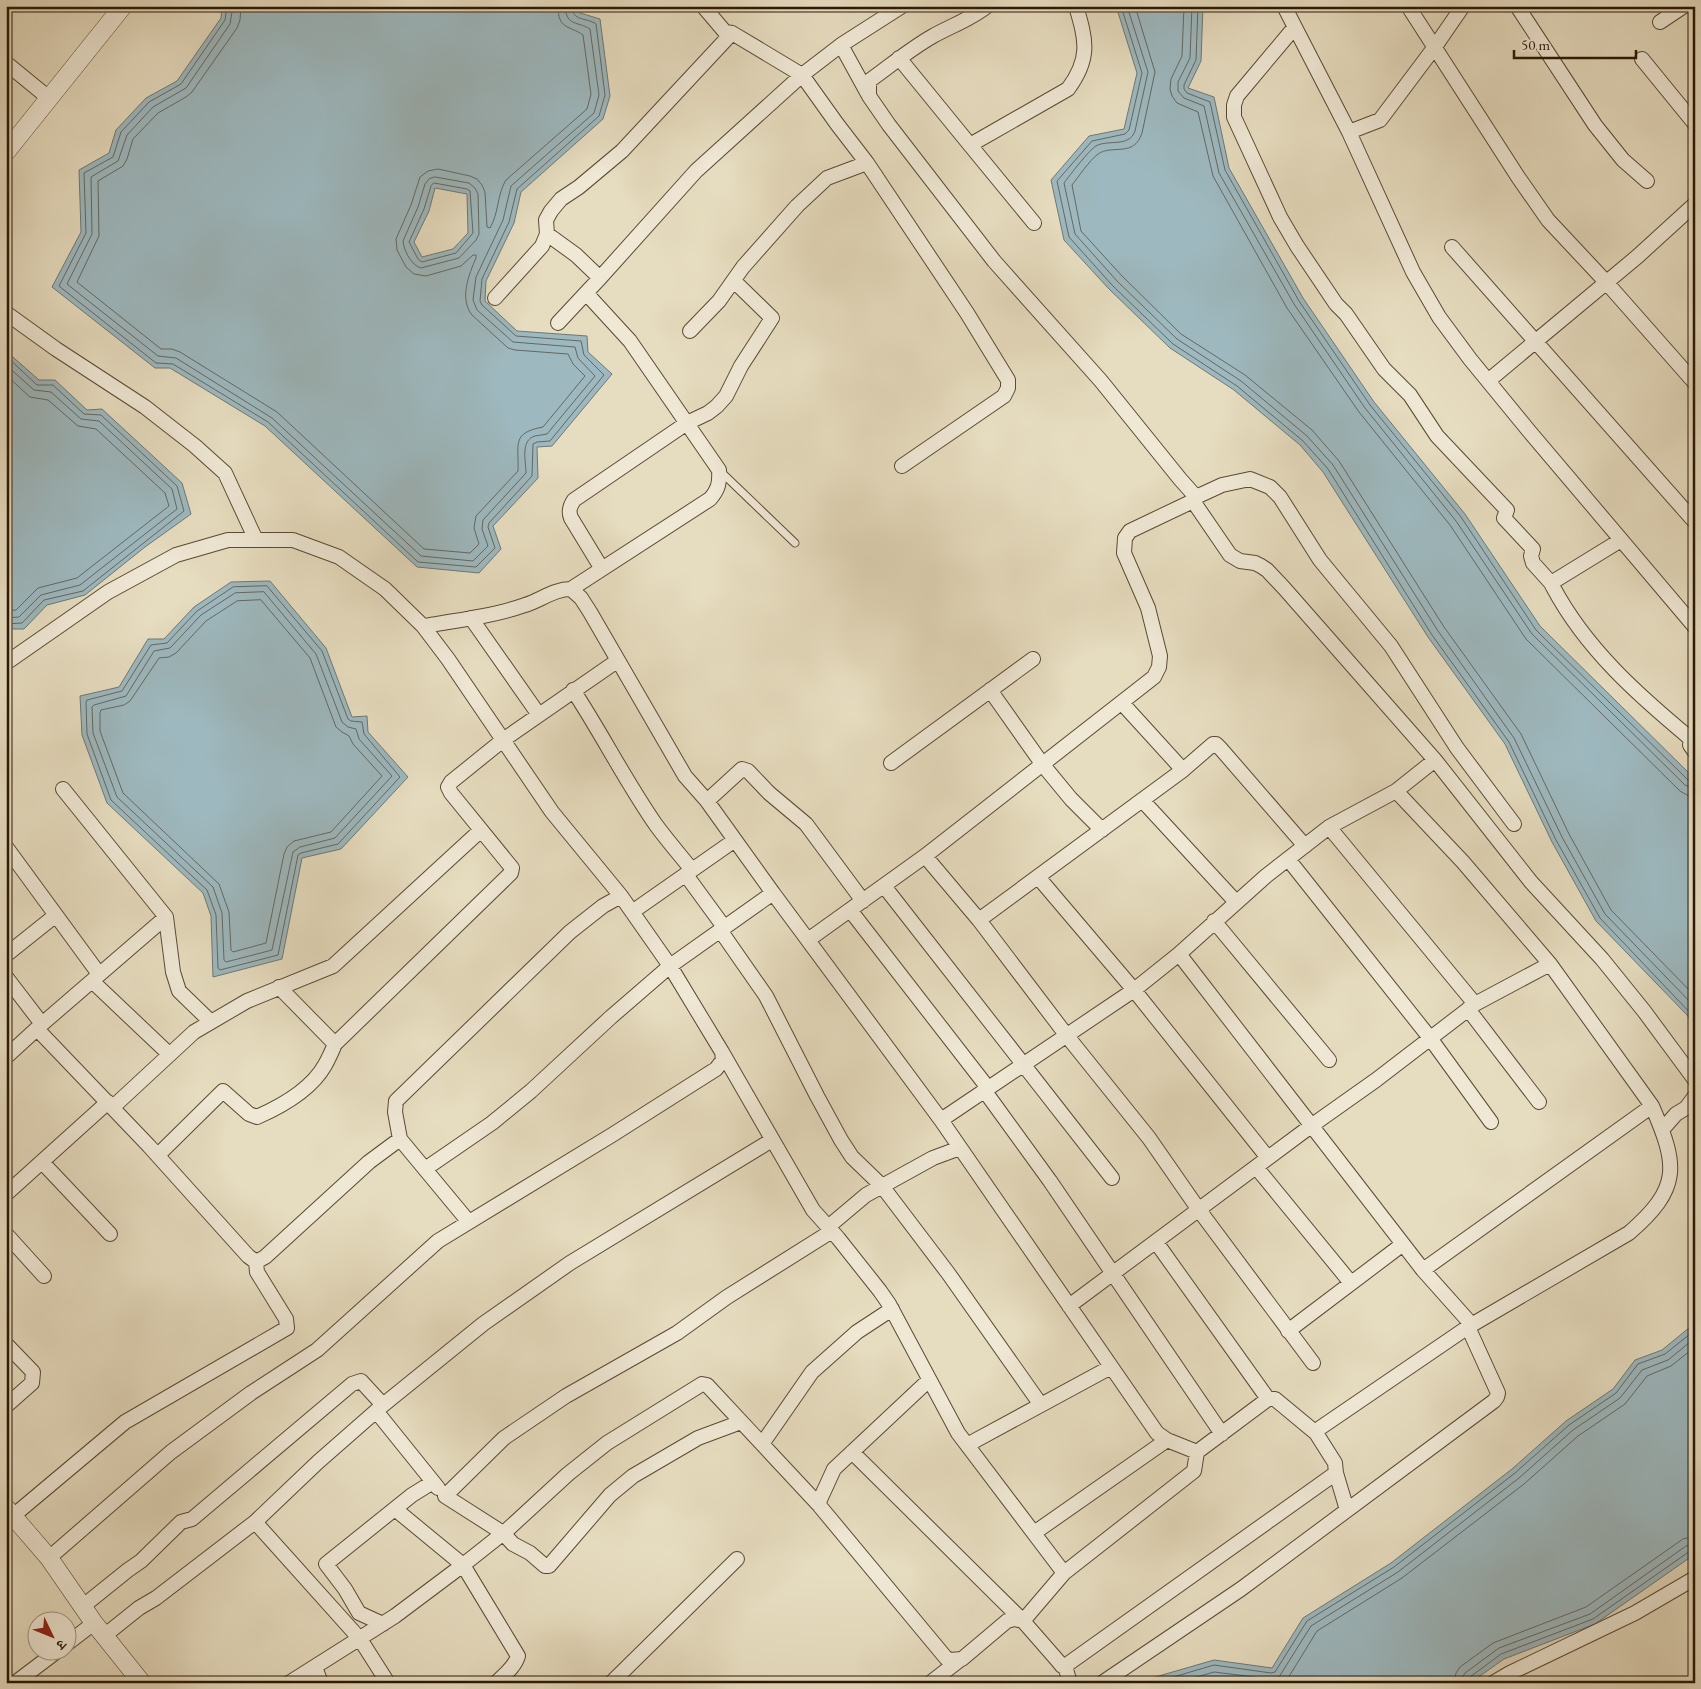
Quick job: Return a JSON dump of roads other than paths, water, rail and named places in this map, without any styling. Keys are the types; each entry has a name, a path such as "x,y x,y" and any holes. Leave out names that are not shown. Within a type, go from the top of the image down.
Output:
{"street":[{"path":"6,152 123,6"},
{"path":"703,6 725,32 732,33 802,75 867,163 967,313 1008,380 1008,388 1004,396 902,466"},
{"path":"558,323 696,171 802,75 841,45 902,6"},
{"path":"869,96 869,81 899,58 934,36 980,12 987,6"},
{"path":"970,145 1068,88 1074,80 1086,50 1084,34 1076,6"},
{"path":"1284,6 1348,132 1413,272 1439,317 1488,381 1695,626"},
{"path":"1408,6 1548,220 1606,282 1695,383"},
{"path":"1348,132 1380,120 1463,6"},
{"path":"1518,6 1595,125 1623,160 1647,181"},
{"path":"1660,22 1684,6"},
{"path":"1294,28 1237,96 1234,105 1234,117 1243,140 1280,217 1336,304 1346,314 1384,368 1410,394 1436,436 1506,510 1504,518 1533,550 1531,556 1533,563 1551,583 1562,605 1576,625 1612,669 1694,742"},
{"path":"495,298 542,246 547,234 546,220 561,199 579,187 622,151 732,33"},
{"path":"841,45 869,96 889,125 994,261 1101,380 1180,480 1230,555 1240,562 1254,563 1267,570 1435,760 1532,882 1602,959 1644,1011 1695,1080"},
{"path":"899,58 1034,223"},
{"path":"1642,59 1695,124"},
{"path":"6,63 50,99"},
{"path":"690,331 719,302 743,267 797,206 827,178 867,163"},
{"path":"1488,381 1692,212"},
{"path":"547,234 576,255 600,278"},
{"path":"1452,247 1695,522"},
{"path":"602,569 570,518 568,512 570,505 574,500 686,423 708,413 726,396 741,366 771,322 771,316 734,280"},
{"path":"423,626 524,606 561,589 571,589 715,494 720,483 719,470 630,341 586,293"},
{"path":"6,313 56,349 145,408 195,446 226,473 256,540"},
{"path":"808,940 925,856 1154,677 1159,667 1160,656 1148,608 1124,553 1125,538 1130,531 1222,485 1250,479 1270,487 1280,497 1320,560 1391,646 1456,748 1514,824"},
{"path":"6,663 108,592 176,555 228,540 293,540 339,557 385,588 423,626 448,659 552,812 621,896 670,966 813,1210 880,1291 892,1309 958,1433 1064,1573"},
{"path":"1551,583 1621,540"},
{"path":"571,589 581,598 685,776 707,801 941,1120 1157,1433 1167,1440 1197,1452"},
{"path":"471,618 538,715"},
{"path":"891,763 1033,659"},
{"path":"158,1155 223,1091 249,1114 257,1117 295,1096 314,1080 325,1066 335,1044 511,873 512,868 448,787 451,782 503,740 573,690 618,661"},
{"path":"573,690 596,724 636,794 689,872 722,929 766,996 841,1140 852,1157 882,1186 948,1273 1040,1405"},
{"path":"990,690 1043,765 1071,799 1102,830"},
{"path":"1122,702 1183,770"},
{"path":"979,920 1183,770 1213,744 1216,744 1304,846"},
{"path":"941,1120 1134,990 1179,954 1214,921 1304,846 1329,827 1396,791 1435,760"},
{"path":"707,801 742,769 748,771 769,793 806,824 863,901"},
{"path":"63,789 166,917 173,972 180,991 211,1022"},
{"path":"1316,1433 1320,1428 1470,1326 1629,1232 1648,1217 1660,1203 1669,1184 1671,1160 1652,1106 1550,964 1463,862 1396,791"},
{"path":"1142,800 1236,902"},
{"path":"1329,827 1472,1006 1539,1102"},
{"path":"6,1194 194,1032 247,1001 279,987 328,970 481,830"},
{"path":"632,912 736,840"},
{"path":"6,847 56,915 95,978 169,1054"},
{"path":"925,856 979,920 1067,1036 1149,1138 1198,1210 1313,1363"},
{"path":"1288,859 1430,1038 1491,1122"},
{"path":"1038,876 1134,990 1268,1158"},
{"path":"884,886 1112,1178"},
{"path":"425,1169 492,1123 518,1102 670,966 773,893"},
{"path":"468,1222 400,1139 395,1112 396,1102 570,932 603,906 621,896"},
{"path":"850,910 986,1089 1222,1434"},
{"path":"6,955 56,915"},
{"path":"6,1057 166,917"},
{"path":"1214,921 1329,1060"},
{"path":"1102,1683 1241,1589 1497,1397 1498,1393 1470,1326 1402,1244 1179,954"},
{"path":"1069,1306 1376,1080 1472,1006 1550,964"},
{"path":"6,976 40,1026 248,1256 256,1262 257,1272 286,1320 287,1328 125,1422 10,1512 48,1558 82,1607 142,1683"},
{"path":"279,987 335,1044"},
{"path":"48,1558 171,1452 251,1393 317,1350 438,1241 716,1069 723,1060 722,1052"},
{"path":"1662,1130 1676,1114 1686,1108 1695,1096"},
{"path":"1423,1270 1652,1106"},
{"path":"256,1262 265,1258 369,1162 400,1139"},
{"path":"78,1638 156,1598 256,1522 318,1462 379,1408 483,1324 570,1263 772,1140"},
{"path":"446,1496 504,1438 566,1396 677,1333 727,1297 830,1229 866,1195 933,1158 960,1148"},
{"path":"42,1162 110,1234"},
{"path":"1256,1167 1351,1283"},
{"path":"6,1234 44,1276"},
{"path":"1156,1242 1268,1400"},
{"path":"1288,1331 1402,1244"},
{"path":"762,1444 812,1372 857,1332 892,1309"},
{"path":"6,1344 33,1372 33,1379 32,1383 6,1406"},
{"path":"967,1445 1111,1367"},
{"path":"818,1504 834,1469 929,1380"},
{"path":"82,1607 141,1561 181,1522 192,1519 352,1384 361,1381 432,1482 446,1496 503,1533 513,1544 530,1553 545,1566 549,1566 610,1495 633,1476 698,1438 741,1422"},
{"path":"289,1683 383,1624 463,1565 503,1533 568,1474 607,1443 702,1384 707,1385 818,1504 946,1658 955,1661 962,1659"},
{"path":"1023,1621 1064,1573 1194,1471 1197,1452 1268,1400 1275,1399 1316,1433 1335,1463 1336,1473 1347,1510"},
{"path":"1034,1533 1167,1440"},
{"path":"852,1452 1023,1621 1062,1666 1065,1666 1070,1683"},
{"path":"1065,1666 1336,1473"},
{"path":"383,1624 359,1613 345,1589 326,1564 412,1495 432,1482"},
{"path":"395,1509 463,1565 518,1656 510,1669 496,1683"},
{"path":"256,1522 360,1639 388,1683"},
{"path":"612,1683 737,1559"},
{"path":"1494,1683 1510,1673 1635,1613 1695,1578"},
{"path":"930,1683 1007,1621 1014,1619 1023,1621"},
{"path":"15,1683 43,1662"},
{"path":"314,1667 321,1683"}],"lane":[{"path":"719,470 794,543"}],"water":[{"path":"222,6 577,6 577,12 600,19 610,96 603,119 521,192 514,223 486,281 485,301 517,331 587,336 588,352 612,374 552,446 537,447 538,478 493,526 501,549 479,573 417,567 265,426 170,368 155,368 52,287 81,232 79,170 109,153 116,130 146,98 177,81 221,18","holes":["435,188 467,194 468,233 453,249 422,257 414,242 429,211"]},
{"path":"1116,6 1203,6 1201,61 1188,88 1214,97 1229,168 1303,298 1374,402 1465,514 1540,626 1695,779 1695,1027 1687,1015 1596,921 1552,842 1505,744 1428,637 1323,472 1300,445 1234,390 1170,348 1109,289 1064,240 1051,180 1089,136 1124,129 1137,73"},
{"path":"6,351 39,380 55,380 87,410 102,409 182,483 191,514 145,547 85,595 47,605 24,629 6,629"},
{"path":"270,581 326,648 352,717 367,716 368,732 408,777 341,849 302,858 282,959 213,977 211,916 203,893 107,803 82,735 80,696 119,687 148,639 164,639 194,607 231,582"},
{"path":"1695,1323 1695,1554 1595,1624 1504,1659 1470,1683 1141,1683 1145,1680 1214,1660 1272,1668 1303,1618 1391,1563 1512,1469 1566,1421 1613,1389 1635,1360 1662,1350"}]}
